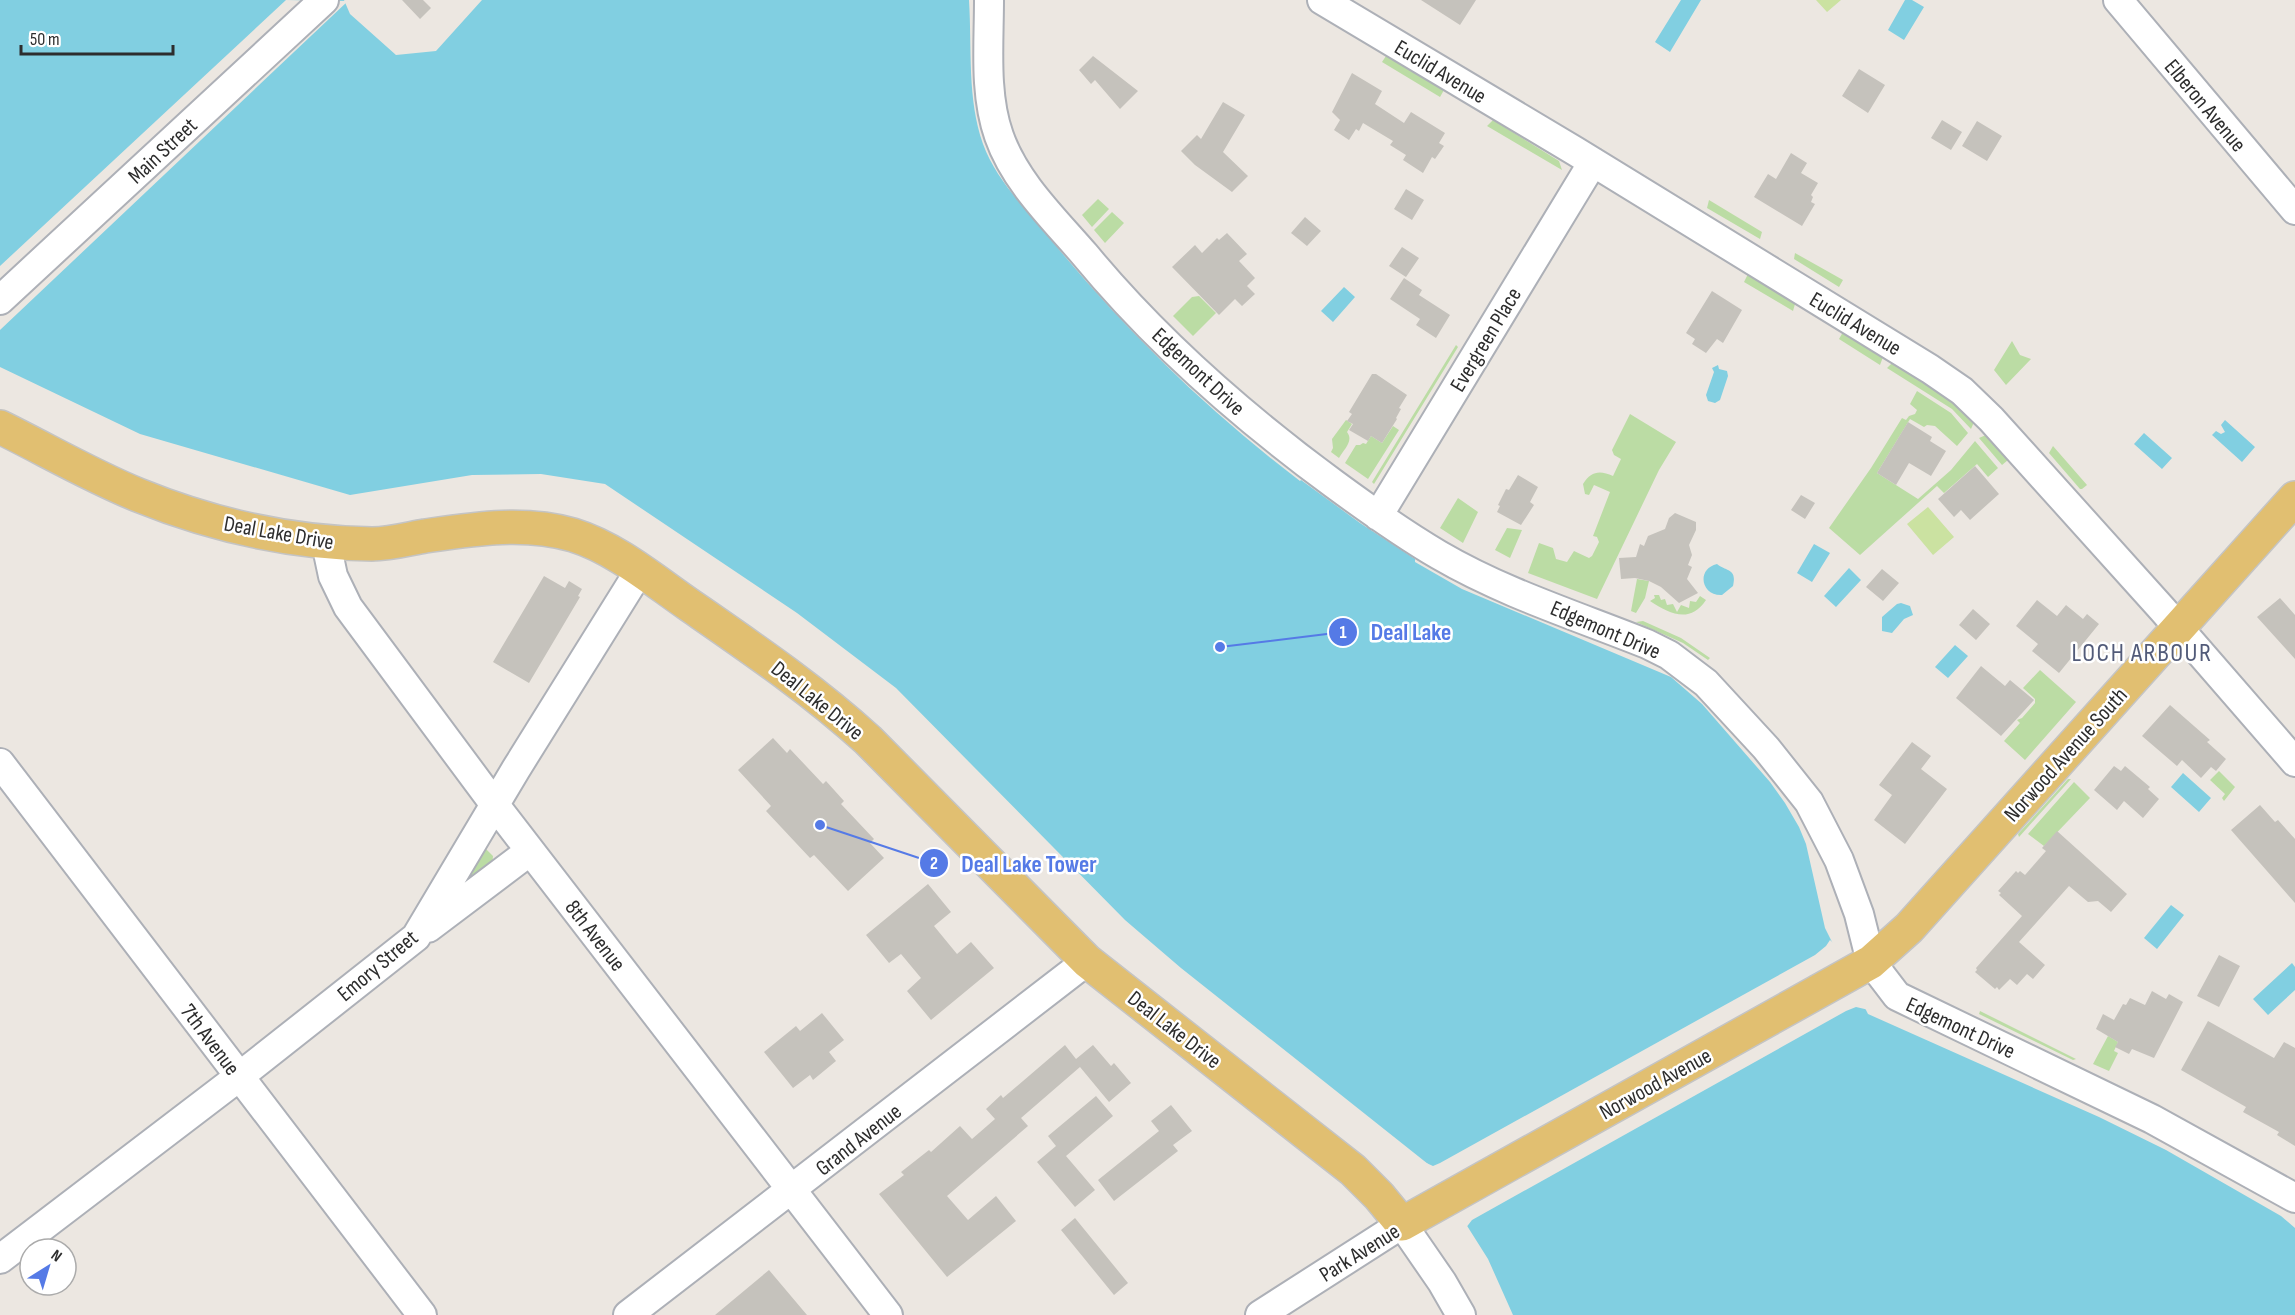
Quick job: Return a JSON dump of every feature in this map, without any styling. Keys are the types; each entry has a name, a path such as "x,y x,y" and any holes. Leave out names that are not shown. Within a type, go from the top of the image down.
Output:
{"main road":[{"name":"Deal Lake Drive","path":"0,427 137,495 194,515 276,535 326,543 377,544 472,529 538,528 587,540 640,570 781,668 834,709 1087,960 1353,1170 1402,1224"},
{"name":"Norwood Avenue South","path":"1861,968 1909,928 2295,498"},
{"name":"Norwood Avenue","path":"1459,1191 1861,968"},
{"name":"Park Avenue","path":"1402,1224 1459,1191"}],"street":[{"name":"Main Street","path":"0,300 324,0"},
{"name":"Edgemont Drive","path":"989,0 989,76 994,117 1011,164 1124,299 1232,404 1292,453 1378,516 1440,555 1498,585 1647,644 1669,655 1706,683 1766,748 1809,802 1839,860 1859,914 1861,968 1897,996 2152,1119 2295,1198"},
{"name":"Euclid Avenue","path":"1322,0 1593,162 1913,358 1962,391 1991,419 2295,762"},
{"name":"Elberon Avenue","path":"2118,0 2295,210"},
{"name":"Evergreen Place","path":"1378,516 1593,162"},
{"name":"8th Avenue","path":"326,543 333,576 348,607 530,851 888,1315"},
{"name":"Emory Street","path":"0,1259 240,1076 416,937 640,570"},
{"name":"7th Avenue","path":"0,763 422,1315"},
{"path":"416,937 530,851"},
{"name":"Grand Avenue","path":"628,1315 1087,960"},
{"name":"Park Avenue","path":"1260,1315 1402,1224"},
{"name":"Deal Lake Drive","path":"1402,1224 1442,1281 1461,1315"}],"green space":[{"path":"1816,0 1841,0 1827,12"},
{"path":"1386,56 1444,90 1440,97 1382,62"},
{"path":"1493,120 1559,161 1562,170 1487,126"},
{"path":"1098,199 1109,209 1092,227 1082,215"},
{"path":"1709,200 1762,232 1760,239 1707,208"},
{"path":"1112,212 1124,223 1105,243 1094,230"},
{"path":"1795,253 1843,280 1839,287 1794,259"},
{"path":"1748,274 1795,304 1793,311 1744,282"},
{"path":"1199,296 1216,313 1193,336 1173,316 1192,297"},
{"path":"1843,332 1883,357 1880,365 1839,339"},
{"path":"2012,341 2020,355 2031,359 2006,385 1994,370"},
{"path":"1456,345 1458,347 1374,484 1372,482"},
{"path":"1893,362 1953,400 1974,422 1971,429 1952,409 1887,368"},
{"path":"1917,391 1951,413 1968,433 1957,446 1935,426 1924,427 1910,419 1877,473 1918,499 1951,470 1975,441 1998,468 1988,477 1977,464 1944,493 1937,486 1860,555 1829,528 1871,468 1902,418 1906,420 1915,414 1917,410 1910,404"},
{"path":"1630,414 1676,442 1659,470 1597,599 1528,573 1539,543 1553,548 1556,559 1567,562 1574,551 1589,558 1592,556 1599,542 1597,537 1593,536 1610,492 1594,485 1589,495 1585,494 1583,484 1589,476 1596,473 1613,476 1621,459 1614,455 1612,450"},
{"path":"1346,420 1352,424 1347,432 1349,442 1339,458 1331,452 1332,439"},
{"path":"1393,426 1399,430 1368,479 1345,463 1356,445 1366,444 1371,436 1382,443"},
{"path":"1986,435 2008,460 2002,465 1979,438"},
{"path":"2053,446 2087,485 2082,489 2049,453"},
{"path":"1458,498 1478,512 1463,543 1440,528"},
{"path":"1928,507 1954,537 1933,555 1907,524"},
{"path":"1507,528 1522,530 1510,558 1495,550"},
{"path":"1637,579 1649,581 1645,598 1636,613 1631,611"},
{"path":"1654,595 1659,595 1661,600 1665,599 1667,605 1673,604 1677,612 1681,605 1689,608 1690,601 1696,602 1700,596 1706,600 1693,612 1679,614 1665,610 1650,601 1655,598"},
{"path":"1643,621 1681,638 1710,658 1708,660 1683,643 1636,622"},
{"path":"2040,670 2076,702 2025,760 2004,741 2020,723 2017,720 2022,718 2035,703 2035,699 2023,688"},
{"path":"2219,771 2235,787 2224,801 2222,798 2225,794 2210,780"},
{"path":"2068,779 2071,779 2019,837 2018,834"},
{"path":"2074,782 2090,798 2044,846 2028,834"},
{"path":"479,847 486,849 493,856 492,866 464,888 474,851"},
{"path":"1980,1011 2076,1059 2073,1060 1979,1014"},
{"path":"2108,1036 2118,1042 2114,1051 2118,1053 2109,1071 2093,1064"}],"water":[{"path":"0,0 344,0 350,14 396,55 436,51 482,0 969,0 974,109 983,144 994,168 1072,265 1164,363 1230,424 1300,481 1415,559 1415,562 1462,589 1671,677 1702,704 1770,782 1785,803 1806,844 1825,928 1868,1014 2099,1117 2166,1150 2281,1216 2295,1228 2295,1315 1513,1315 1488,1259 1428,1164 1181,968 1125,920 896,688 797,613 605,484 541,474 472,475 350,495 140,434 0,367"},
{"path":"1681,0 1701,0 1670,52 1655,42"},
{"path":"1905,0 1912,0 1924,7 1904,40 1888,30"},
{"path":"1344,287 1355,297 1333,322 1321,311"},
{"path":"1718,365 1719,369 1727,371 1728,376 1720,400 1715,403 1708,401 1706,395 1714,372 1712,368"},
{"path":"2225,420 2255,447 2242,462 2212,435 2216,431 2221,434 2225,432 2221,425"},
{"path":"2144,433 2172,458 2162,469 2134,444"},
{"path":"1814,544 1830,553 1812,582 1797,573"},
{"path":"1717,564 1734,576 1733,586 1722,595 1709,591 1704,582 1706,571"},
{"path":"1849,568 1861,580 1836,607 1824,596"},
{"path":"1901,603 1910,606 1913,615 1904,619 1892,633 1882,631 1882,617"},
{"path":"1955,645 1968,656 1948,678 1935,667"},
{"path":"2183,773 2211,798 2199,812 2171,787"},
{"path":"2171,905 2184,915 2157,949 2144,938"},
{"path":"2292,963 2295,967 2295,990 2268,1015 2253,999"}],"pier":[{"path":"286,0 348,1 0,330 0,266"},
{"path":"1830,940 1838,947 1869,1010 1856,1007 1846,1011 1472,1220 1465,1229 1422,1161 1433,1166 1440,1163 1815,955"}],"building":[{"path":"402,0 423,0 431,8 420,19"},
{"path":"1421,0 1476,0 1460,25"},
{"path":"1093,56 1138,91 1120,109 1095,80 1091,84 1079,70"},
{"path":"1859,69 1885,85 1868,113 1842,96"},
{"path":"1352,73 1382,91 1375,104 1404,123 1411,112 1445,133 1439,143 1444,146 1435,159 1432,157 1423,173 1403,160 1406,155 1390,145 1393,141 1363,123 1359,131 1356,129 1349,140 1334,130 1340,120 1332,112"},
{"path":"1223,102 1245,115 1223,152 1248,176 1232,192 1195,165 1181,151 1197,135 1201,139"},
{"path":"1942,120 1962,132 1951,150 1931,138"},
{"path":"1977,121 2002,136 1987,161 1962,146"},
{"path":"1791,153 1807,163 1801,173 1818,183 1811,195 1813,197 1811,202 1815,204 1802,226 1754,197 1768,174 1776,179"},
{"path":"1406,189 1424,200 1412,220 1394,209"},
{"path":"1305,217 1321,231 1307,246 1291,233"},
{"path":"1227,233 1247,254 1239,261 1255,278 1247,286 1255,294 1242,306 1235,299 1219,315 1172,267 1195,245 1202,253 1217,238 1219,240"},
{"path":"1402,247 1419,258 1406,277 1389,266"},
{"path":"1404,278 1422,290 1419,295 1450,315 1436,338 1416,325 1420,319 1390,299"},
{"path":"1712,291 1742,310 1723,343 1717,339 1706,353 1692,344 1695,339 1686,333"},
{"path":"1372,374 1376,374 1407,395 1399,408 1401,409 1397,419 1382,443 1371,436 1368,441 1349,430 1353,424 1347,421 1352,414 1349,412"},
{"path":"1908,422 1932,437 1930,441 1946,451 1931,476 1909,463 1896,485 1877,473"},
{"path":"1975,466 1999,494 1970,520 1961,510 1954,517 1938,499"},
{"path":"1518,475 1538,487 1530,502 1534,505 1521,525 1497,512 1506,489 1509,490"},
{"path":"1801,495 1815,503 1805,519 1791,510"},
{"path":"1675,513 1696,522 1696,530 1689,545 1692,555 1688,565 1692,567 1687,579 1698,593 1679,603 1661,587 1649,581 1635,578 1621,579 1619,558 1636,557 1640,544 1644,546 1648,536 1665,529 1669,518"},
{"path":"1882,569 1899,583 1883,601 1866,587"},
{"path":"544,576 565,588 569,581 582,589 578,596 580,597 529,683 493,662"},
{"path":"2280,598 2295,615 2295,659 2257,617"},
{"path":"2037,600 2057,616 2066,605 2083,619 2087,614 2099,624 2059,673 2032,651 2038,644 2016,626"},
{"path":"1973,609 1990,624 1976,640 1959,625"},
{"path":"1981,666 2005,686 2010,680 2034,700 2001,736 1956,698"},
{"path":"2170,705 2210,740 2207,742 2226,759 2216,771 2211,767 2201,778 2182,760 2177,766 2142,736"},
{"path":"773,738 787,753 790,749 823,784 826,781 844,801 841,804 874,839 870,843 884,858 848,891 814,855 810,858 766,811 771,806 738,770"},
{"path":"1912,742 1931,756 1921,769 1947,789 1905,844 1874,820 1892,795 1879,785"},
{"path":"2114,766 2121,771 2125,766 2150,787 2148,789 2159,799 2143,818 2124,801 2117,810 2094,790"},
{"path":"2260,805 2295,839 2295,903 2231,830"},
{"path":"2057,831 2127,894 2111,912 2098,901 2088,902 2069,886 2019,942 2045,965 2033,979 2027,974 2017,985 2010,979 1999,990 1997,987 1995,989 1975,972 1976,968 2022,916 1999,895 2001,893 1998,891 2016,871 2025,875 2046,851 2042,848"},
{"path":"928,884 951,912 934,926 957,954 971,942 994,968 931,1020 907,991 921,978 901,954 889,963 866,935"},
{"path":"2219,955 2240,966 2219,1007 2197,996"},
{"path":"2152,991 2166,999 2169,994 2183,1002 2154,1058 2132,1049 2129,1054 2115,1047 2118,1042 2096,1029 2103,1014 2114,1020 2123,1004 2126,1005 2130,998 2145,1005"},
{"path":"822,1013 844,1040 829,1052 836,1061 813,1080 810,1075 793,1088 764,1052 796,1026 800,1031"},
{"path":"2208,1021 2274,1058 2284,1042 2295,1048 2295,1146 2277,1135 2279,1132 2243,1112 2246,1107 2181,1070"},
{"path":"1065,1045 1076,1059 1093,1045 1111,1066 1114,1063 1131,1083 1109,1102 1080,1067 1021,1118 1028,1126 947,1196 968,1220 996,1196 1016,1221 947,1277 879,1194 904,1175 901,1172 929,1150 931,1152 960,1126 972,1139 995,1119 986,1109 1001,1095 1003,1098"},
{"path":"1096,1096 1113,1116 1066,1156 1095,1190 1075,1207 1037,1162 1056,1146 1048,1136"},
{"path":"1171,1105 1192,1131 1173,1145 1178,1151 1114,1201 1098,1180 1159,1131 1151,1121"},
{"path":"1075,1218 1128,1283 1114,1295 1061,1230"},
{"path":"769,1270 807,1315 715,1315"}],"place":[{"name":"Deal Lake","path":"1220,647"},
{"name":"Deal Lake Tower","path":"820,825"}],"district":[{"name":"LOCH ARBOUR","path":"2142,652"}]}
